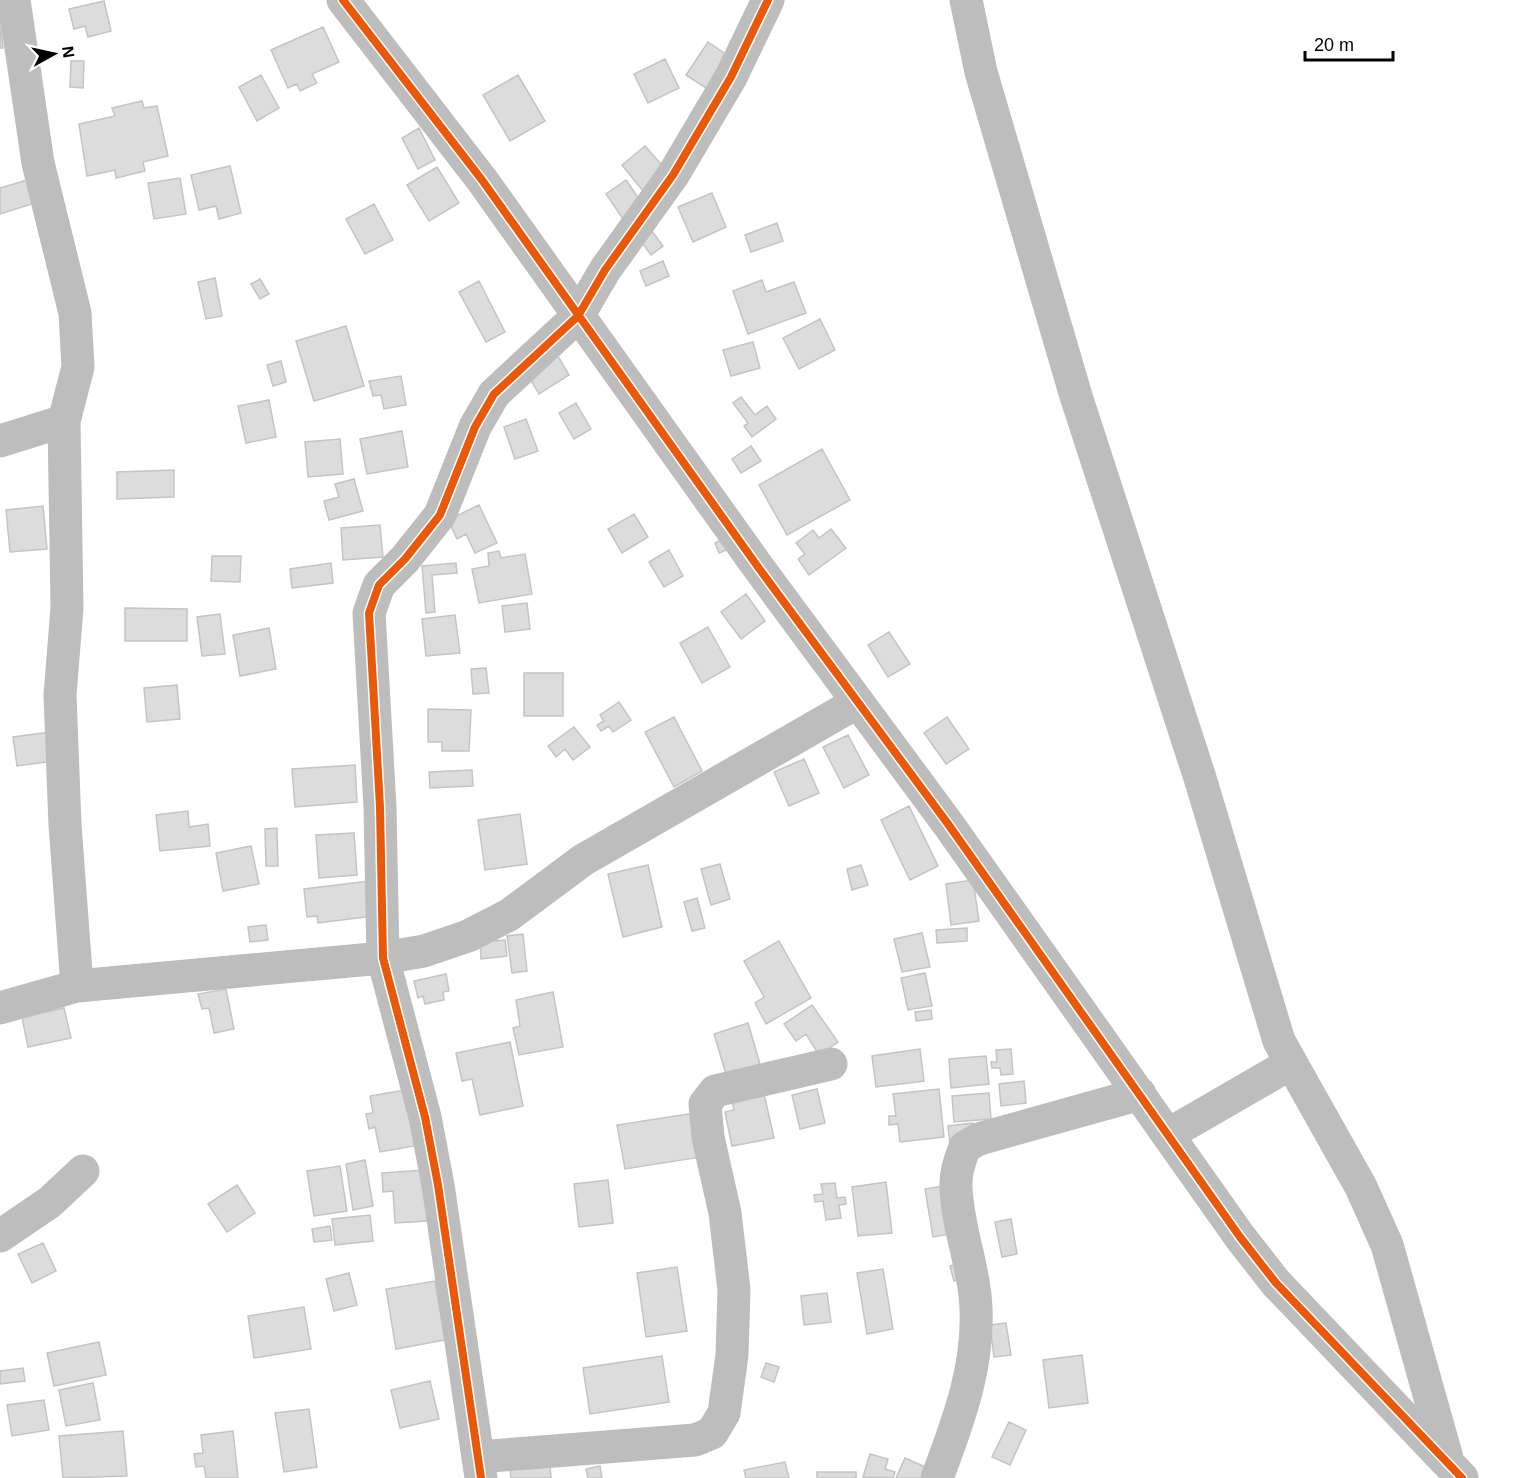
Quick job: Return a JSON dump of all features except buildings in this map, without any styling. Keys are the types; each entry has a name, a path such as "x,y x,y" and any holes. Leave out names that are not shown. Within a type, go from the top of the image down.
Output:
{"street":[{"path":"14,0 38,164 75,313 78,366 64,421 68,608 60,695 65,825 76,986"},
{"path":"343,0 482,180 1169,1134 1240,1238 1276,1283 1455,1473"},
{"path":"768,0 731,77 673,175 605,270 578,316 494,394 475,427 440,515 405,559 379,585 369,613 380,807 383,958 425,1117 436,1173 479,1467 695,1440 712,1433 724,1413 732,1355 734,1290 725,1213 708,1137 705,1104 715,1091 831,1064"},
{"path":"966,0 981,72 1076,396 1200,778 1279,1041 1360,1186 1387,1245 1455,1473"},
{"path":"0,441 64,421"},
{"path":"0,1008 76,986 383,958 435,948 468,936 509,915 583,860 858,702"},
{"path":"1169,1134 1290,1064"},
{"path":"937,1478 958,1422 972,1368 977,1334 975,1296 956,1187 958,1166 965,1147 979,1139 1140,1094"},
{"path":"0,1236 50,1202 83,1171"}],"cycle path":[{"path":"343,0 482,180 758,567 948,824 1240,1237 1276,1283 1462,1478"},
{"path":"481,1478 438,1185 425,1117 383,958 380,807 369,613 379,585 405,559 440,515 475,427 494,394 578,316 605,270 673,175 731,77 768,0"}]}
